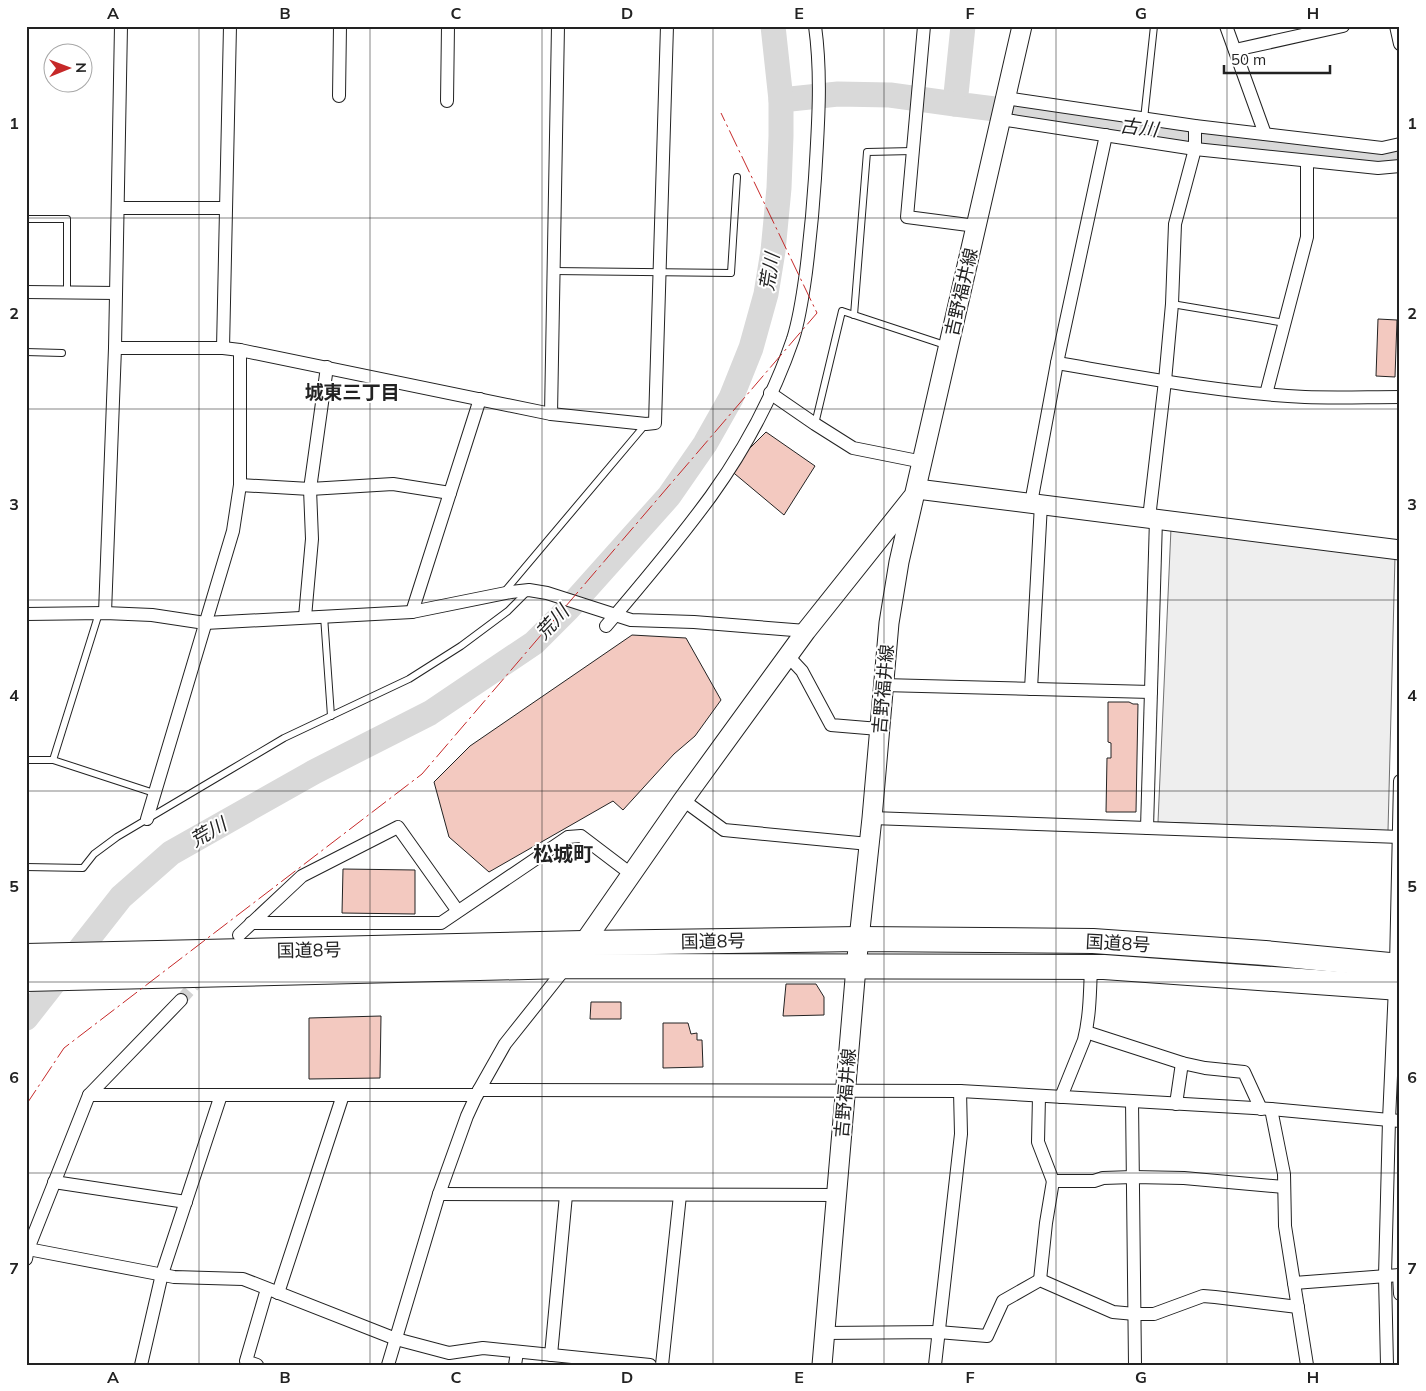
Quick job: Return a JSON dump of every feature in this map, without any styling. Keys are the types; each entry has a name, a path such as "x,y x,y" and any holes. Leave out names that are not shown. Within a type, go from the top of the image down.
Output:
{"highway":[{"name":"国道8号","path":"26,956 583,943 859,939 1093,941 1265,953 1398,976"},
{"name":"国道8号","path":"26,979 567,966 1104,966 1398,976"}],"main road":[{"name":"吉野福井線","path":"822,1365 856,967 872,818 889,623 900,562 1022,26"},
{"path":"567,966 683,800 806,631 916,491 1036,504 1400,550"}],"street":[{"path":"102,613 115,348 121,26"},
{"path":"223,348 230,26"},
{"path":"339,96 340,26"},
{"path":"447,101 448,26"},
{"path":"551,414 552,271 558,26"},
{"path":"115,348 223,348 240,350 551,414 646,424 655,423 667,26"},
{"path":"606,626 613,613 712,496 743,447 770,393 793,338 802,302 812,222 819,117 818,44 815,26"},
{"path":"924,26 907,217 976,226"},
{"path":"1226,26 1265,134"},
{"path":"1235,50 1343,26"},
{"path":"1396,26 1400,44"},
{"path":"1005,98 1195,126 1382,148 1400,144"},
{"path":"1000,119 1195,149 1378,168 1400,166"},
{"path":"1147,828 1153,519 1172,304 1175,224 1195,149 1195,126"},
{"path":"1031,689 1036,504 1057,363 1106,136"},
{"path":"1266,394 1307,237 1307,161"},
{"path":"118,208 226,208"},
{"path":"26,292 116,293"},
{"path":"147,819 232,531 240,485 240,350"},
{"path":"1057,363 1165,381 1266,394 1306,397 1400,397"},
{"path":"305,618 312,539 310,489 327,368"},
{"path":"770,393 853,448 923,462"},
{"path":"412,612 480,399"},
{"path":"240,485 310,489 392,484 450,493"},
{"path":"26,614 152,614 205,623 412,612 503,593 529,590 547,593 630,620 694,622 806,631"},
{"path":"788,656 802,671 831,725 879,729"},
{"path":"883,685 1151,692"},
{"path":"1387,1365 1385,1276 1395,1120 1400,781"},
{"path":"683,800 724,830 869,844"},
{"path":"872,818 1399,837"},
{"path":"239,935 302,876 398,827 457,910"},
{"path":"251,923 441,922 568,837 580,836 631,874"},
{"path":"388,1365 439,1194 466,1116 505,1044 567,966"},
{"path":"1061,1097 1086,1032 1091,967"},
{"path":"181,1000 89,1095 27,1254 174,1277 242,1279 396,1339 449,1353 483,1348 650,1365"},
{"path":"1086,1032 1182,1063 1205,1068 1244,1072 1266,1109 1284,1174 1285,1226 1306,1365"},
{"path":"1176,1104 1182,1063"},
{"path":"89,1095 343,1095 478,1092 846,1090 960,1091 1266,1109 1395,1120"},
{"path":"935,1365 961,1134 960,1091"},
{"path":"140,1365 162,1274 221,1095"},
{"path":"257,1365 246,1362 343,1095"},
{"path":"1039,1096 1038,1142 1053,1181 1040,1280"},
{"path":"1132,1101 1136,1365"},
{"path":"1053,1181 1094,1181 1102,1178 1133,1177 1184,1178 1284,1187"},
{"path":"54,1182 186,1202"},
{"path":"439,1194 837,1195"},
{"path":"550,1355 566,1194"},
{"path":"662,1365 680,1195"},
{"path":"1294,1283 1400,1275 1400,1294"},
{"path":"825,1332 938,1332 987,1336 1003,1301 1040,1280"},
{"path":"1040,1280 1113,1312 1154,1314 1203,1296 1298,1307"},
{"path":"514,1365 517,1352"}],"lane":[{"path":"1144,119 1154,26"},
{"path":"854,315 867,152 913,151"},
{"path":"552,271 731,273 737,177"},
{"path":"26,219 67,219 67,292"},
{"path":"1172,304 1285,323"},
{"path":"815,424 842,311 949,346"},
{"path":"26,352 62,353"},
{"path":"503,593 646,424"},
{"path":"26,867 83,868 94,854 117,837 284,738 409,678 462,646 508,611 529,590"},
{"path":"53,760 102,613"},
{"path":"324,616 330,716"},
{"path":"26,760 53,760 154,793"}],"shaded area":[{"path":"1171,528 1395,556 1388,831 1158,822"}],"building":[{"path":"1378,319 1397,320 1395,377 1376,376"},
{"path":"766,432 815,466 784,515 729,469"},
{"path":"632,635 686,638 721,700 695,736 674,754 623,810 613,801 489,872 449,837 434,782 470,746"},
{"path":"1108,702 1138,704 1136,812 1106,812 1107,758 1111,758 1111,743 1108,742"},
{"path":"343,869 415,870 415,914 342,913"},
{"path":"786,984 816,984 824,997 824,1015 783,1016"},
{"path":"591,1002 621,1002 621,1019 590,1019"},
{"path":"381,1016 380,1078 309,1079 309,1018"},
{"path":"663,1023 688,1023 691,1034 697,1033 697,1040 702,1040 703,1067 663,1068"}],"waterway":[{"name":"荒川","path":"26,1018 121,897 171,853 314,772 430,713 534,643 568,609 669,496 705,444 731,398 751,348 766,294 773,251 779,188 781,136 781,100 773,26"},
{"name":"古川","path":"963,26 955,104 1374,157 1386,158 1400,155"},
{"path":"781,100 838,94 890,95 955,104"}],"tunnel":[{"path":"181,1000 204,974"}],"power":[{"path":"26,1105 64,1048 422,774 817,313 721,113"}],"district":[{"name":"城東三丁目","path":"352,392"},
{"name":"松城町","path":"563,853"}]}
